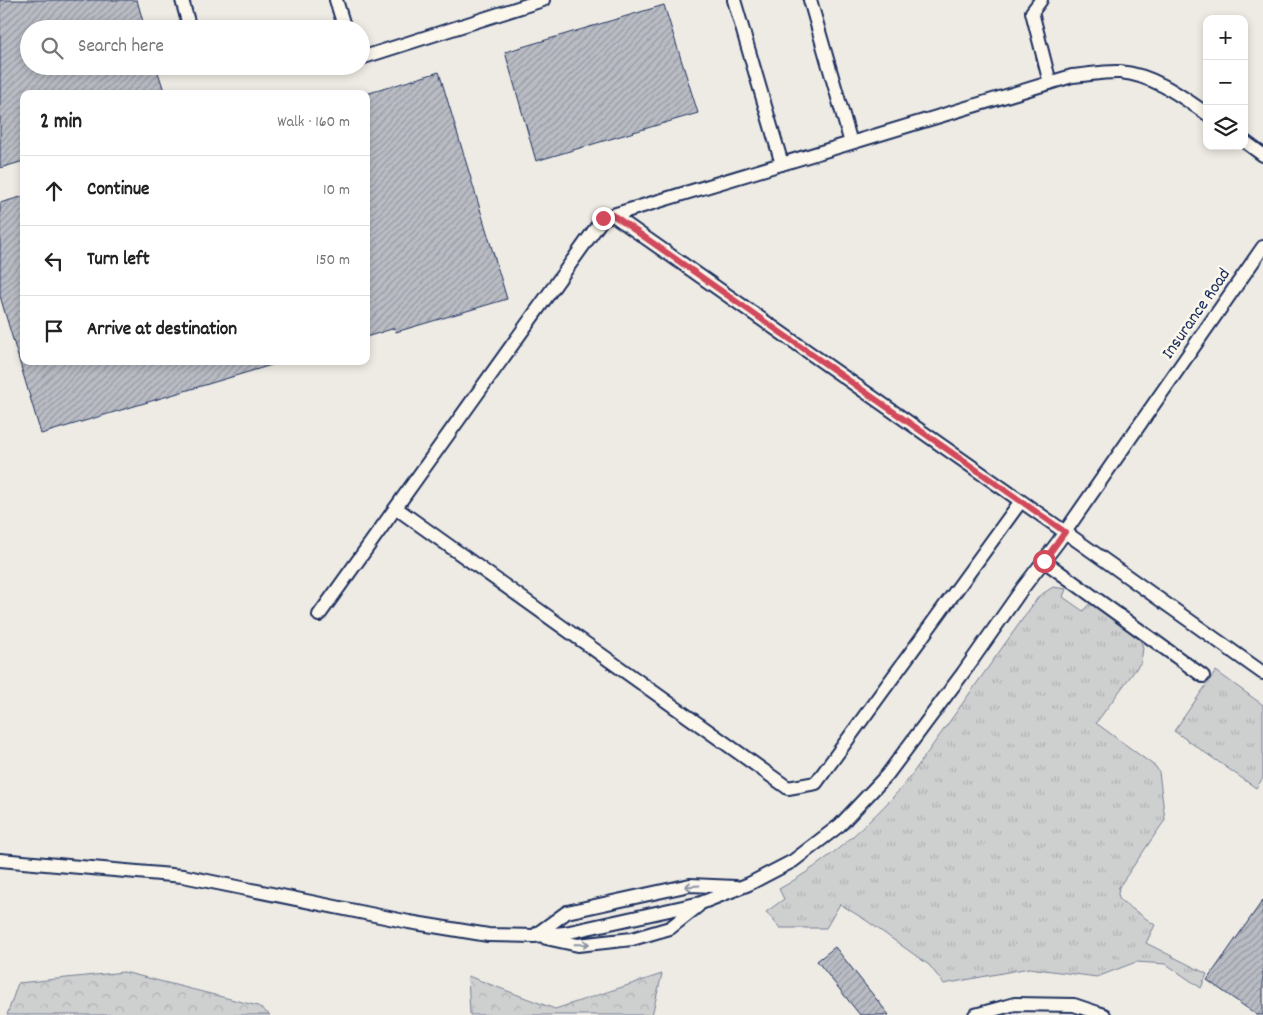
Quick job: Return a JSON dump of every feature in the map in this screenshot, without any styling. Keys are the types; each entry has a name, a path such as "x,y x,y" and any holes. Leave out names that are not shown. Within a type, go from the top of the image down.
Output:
{"lane":[{"path":"182,0 188,20"},
{"path":"336,0 342,20"},
{"path":"370,55 543,0"},
{"path":"734,0 782,164"},
{"path":"810,0 851,143"},
{"path":"1041,0 1032,12 1050,83"},
{"path":"319,615 603,218 1072,76 1119,72 1146,77 1175,91 1203,111"},
{"path":"1248,144 1263,155"},
{"path":"613,215 1263,673"},
{"name":"Insurance Road","path":"701,903 740,887 793,861 840,825 880,782 964,673 1065,532 1263,247"},
{"path":"396,508 788,788 816,783 1021,501"},
{"path":"1044,561 1204,676"},
{"path":"0,860 183,876 462,931 488,934 534,936 565,933 701,903"},
{"path":"534,936 567,912 690,886 740,887"},
{"path":"534,936 578,945 632,939 670,928 701,903"},
{"path":"975,1015 1015,1004 1074,1004 1104,1015"}],"green space":[{"path":"1053,587 1066,589 1063,597 1083,611 1091,602 1141,641 1143,648 1141,662 1096,723 1156,767 1159,772 1165,820 1119,887 1118,894 1120,900 1155,925 1146,943 1207,974 1201,988 1166,964 1136,962 1097,977 1029,968 944,984 929,965 840,904 826,928 780,928 766,912 784,899 779,889 831,855 862,828 905,784 1039,596"},
{"path":"1216,671 1263,705 1263,778 1256,788 1174,731"},
{"path":"124,972 258,1006 270,1015 7,1015 18,983"},
{"path":"662,974 652,1015 470,1015 468,976 555,1009"}],"building":[{"path":"0,0 137,0 143,20 20,20 20,75 159,75 164,90 20,90 20,162 0,168"},
{"path":"664,5 698,113 536,161 505,52"},
{"path":"439,72 507,299 396,332 395,328 370,336 370,93"},
{"path":"20,197 20,363 0,296 0,203"},
{"path":"20,365 272,365 41,434"},
{"path":"1263,900 1263,1015 1257,1015 1207,980"},
{"path":"835,947 889,1015 860,1015 817,961"}],"route":[{"path":"603,218 613,215 1065,532 1044,561"}]}
